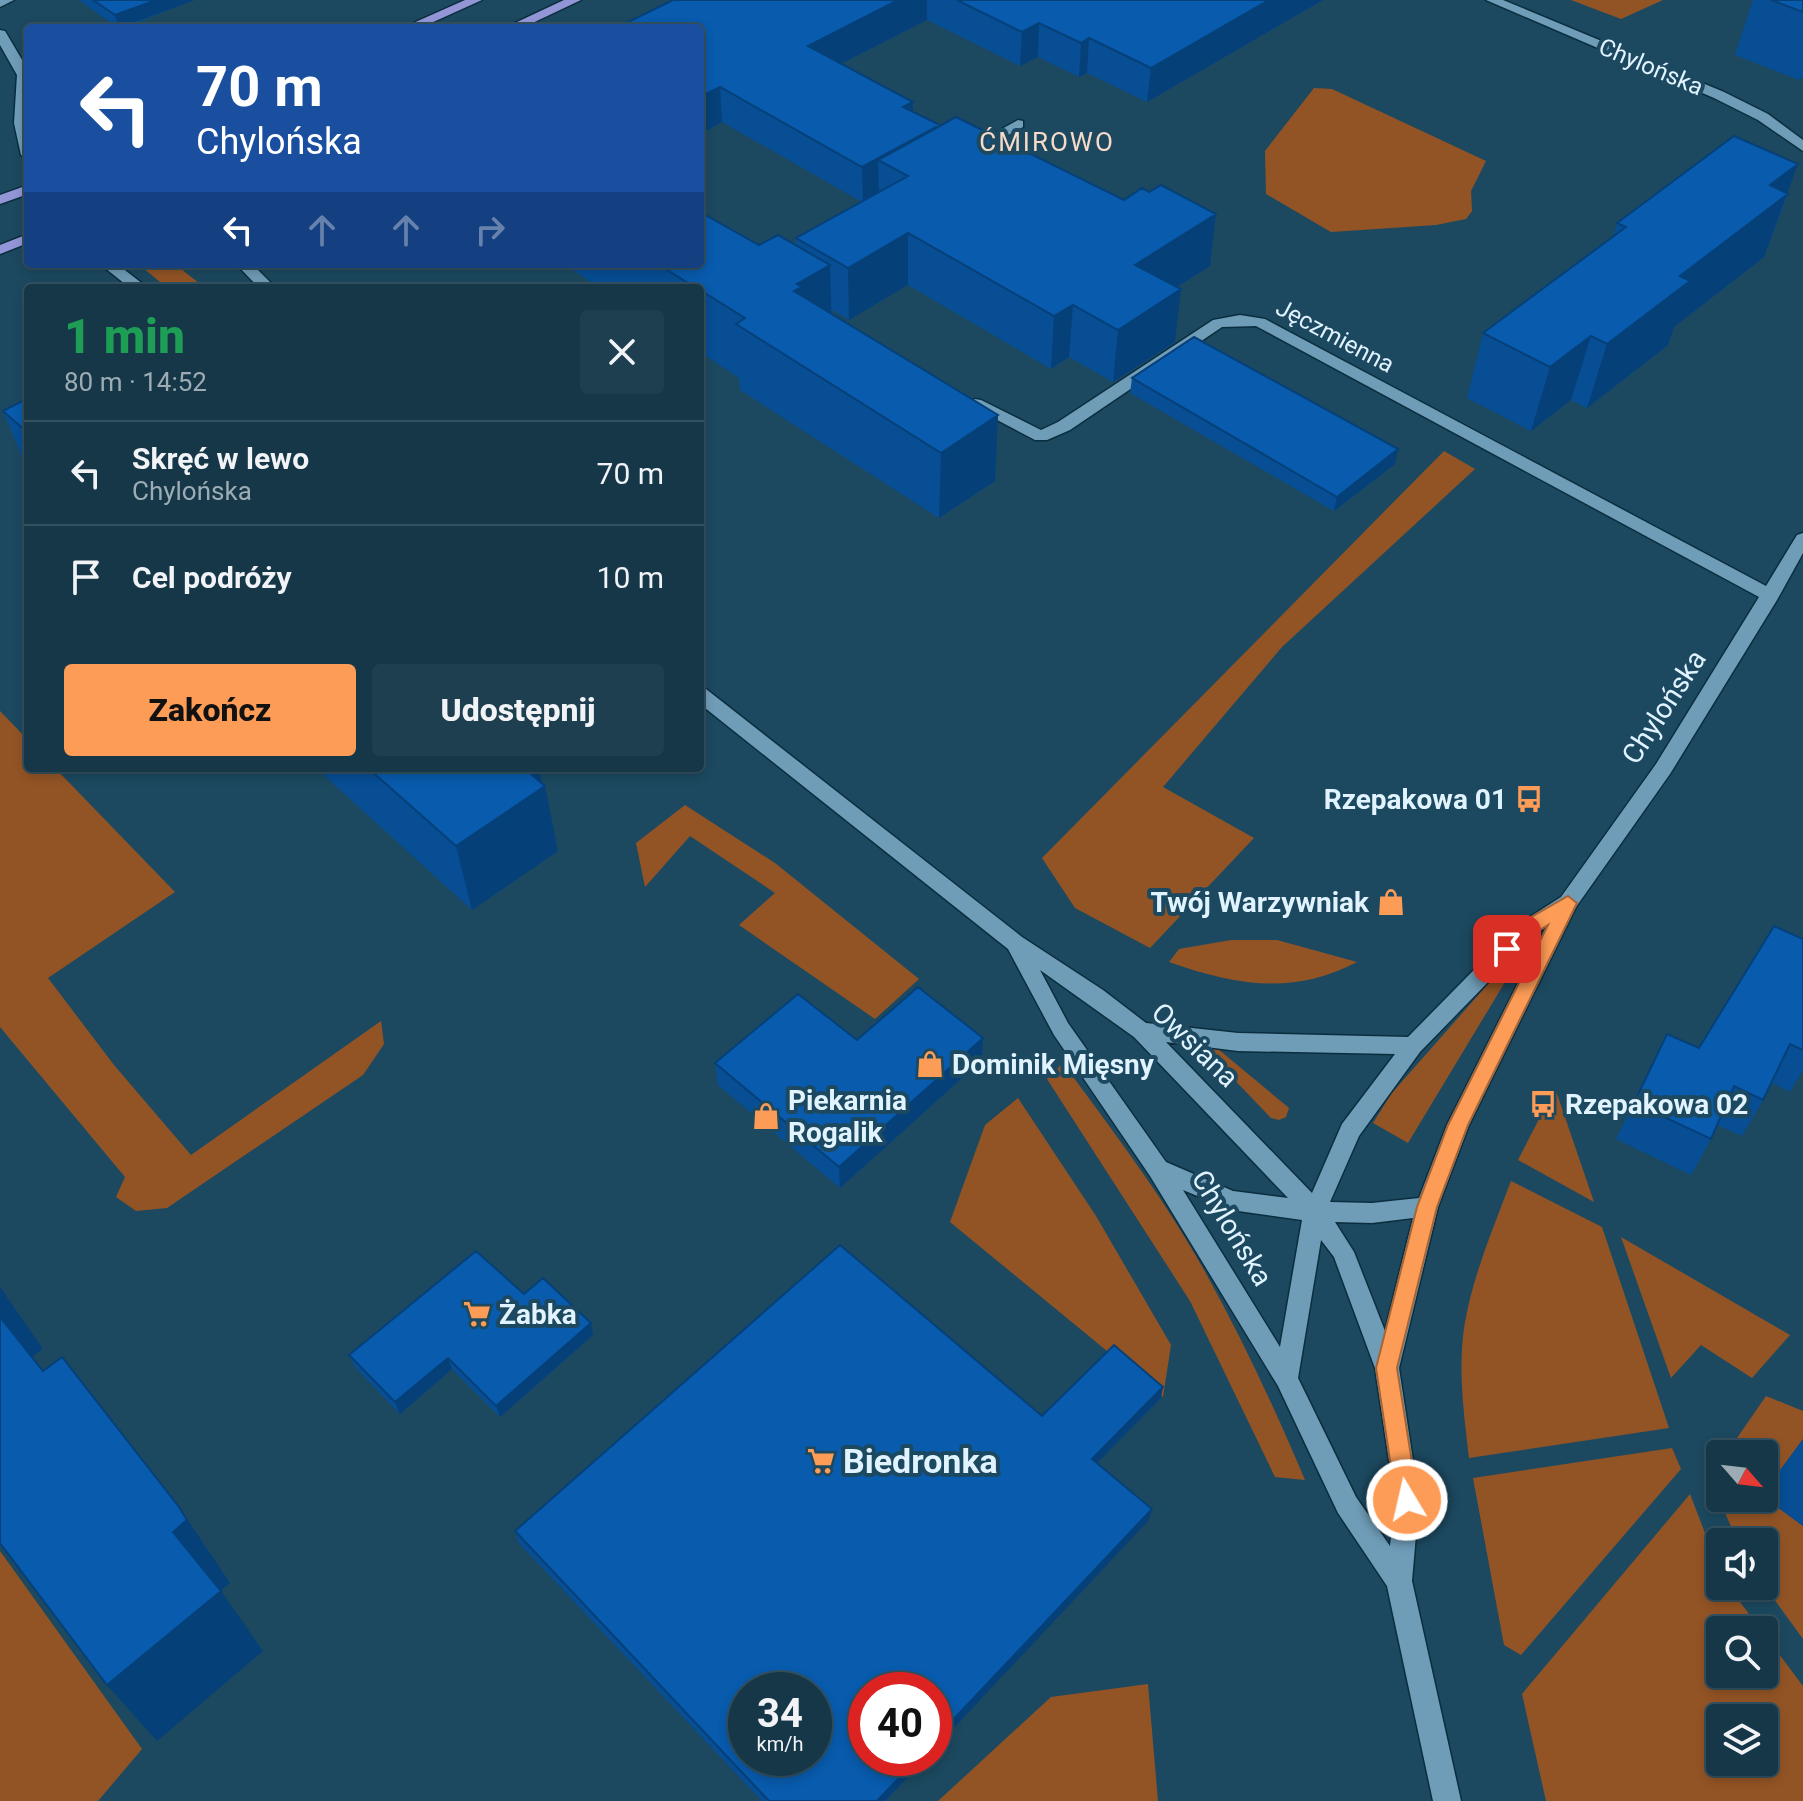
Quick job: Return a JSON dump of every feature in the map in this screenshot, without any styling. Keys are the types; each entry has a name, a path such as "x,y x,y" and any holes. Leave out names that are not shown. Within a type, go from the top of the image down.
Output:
{"main road":[{"path":"419,24 476,0"},
{"path":"520,24 575,0"},
{"path":"0,200 24,191"},
{"path":"0,250 24,240"}],"street":[{"path":"0,3 8,0"},
{"name":"Chylońska","path":"1492,0 1719,95 1763,117 1803,147"},
{"path":"0,34 24,76"},
{"path":"24,97 21,123 24,137"},
{"path":"964,154 1018,124"},
{"path":"112,268 134,284"},
{"path":"247,268 264,284"},
{"name":"Jęczmienna","path":"962,396 1007,422 1041,436 1064,426 1218,323 1240,320 1260,322 1771,596"},
{"name":"Chylońska","path":"1387,1368 1427,1207 1458,1125 1568,903 1663,769 1803,539"},
{"name":"Owsiana","path":"704,697 1015,943 1096,996 1141,1031 1315,1212"},
{"name":"Chylońska","path":"1286,1378 1315,1212 1350,1131 1413,1046 1526,930 1568,903"},
{"name":"Owsiana","path":"1015,943 1061,1029 1158,1169"},
{"path":"1141,1031 1238,1042 1413,1046"},
{"name":"Chylońska","path":"1158,1169 1231,1200 1315,1212 1372,1213 1427,1207"},
{"name":"Chylońska","path":"1158,1169 1286,1378 1347,1505 1399,1581"},
{"name":"Chylońska","path":"1315,1212 1343,1252 1387,1368 1407,1500 1399,1581 1447,1801"}],"shaded area":[{"path":"1571,0 1663,0 1621,19"},
{"path":"1314,88 1332,89 1486,161 1471,191 1472,211 1466,219 1436,225 1331,232 1266,194 1265,151"},
{"path":"143,268 180,268 200,284 162,284"},
{"path":"1444,451 1475,469 1282,647 1163,787 1254,838 1150,948 1075,908 1042,858"},
{"path":"0,711 24,736 24,772 59,772 175,892 48,978 114,1065 191,1155 381,1021 384,1044 363,1075 167,1208 136,1211 116,1197 125,1177 0,1027"},
{"path":"685,805 775,863 919,979 875,1019 739,925 775,893 690,836 645,887 636,843"},
{"path":"1231,940 1277,940 1357,962 1310,980 1263,983 1217,976 1169,962 1179,949"},
{"path":"1525,942 1528,944 1408,1143 1373,1123 1391,1094"},
{"path":"1202,1046 1218,1049 1289,1108 1286,1117 1279,1120 1271,1118"},
{"path":"1063,1063 1137,1165 1188,1243 1245,1348 1305,1480 1275,1477 1190,1301 1047,1079"},
{"path":"1555,1088 1594,1202 1518,1160"},
{"path":"1018,1098 1096,1216 1171,1345 1163,1397 950,1222 985,1125"},
{"path":"1511,1181 1602,1227 1669,1428 1469,1458 1462,1377 1464,1328 1478,1272"},
{"path":"1621,1237 1790,1335 1752,1378 1701,1345 1671,1378"},
{"path":"1766,1396 1803,1411 1803,1439 1778,1473 1778,1440 1736,1440"},
{"path":"1672,1448 1681,1469 1521,1655 1504,1645 1473,1478"},
{"path":"1690,1494 1706,1536 1706,1600 1738,1600 1750,1616 1706,1616 1706,1688 1778,1688 1778,1653 1803,1686 1803,1801 1546,1801 1522,1694"},
{"path":"1778,1507 1803,1526 1803,1639 1775,1600 1778,1600 1778,1528 1732,1528 1725,1512 1778,1512"},
{"path":"0,1551 142,1749 98,1801 0,1801"},
{"path":"1148,1684 1158,1801 938,1801 1051,1697"}],"building":[{"path":"93,0 156,0 115,15"},
{"path":"673,0 898,0 808,46 913,102 903,107 940,125 862,167 720,87 704,95 704,24 624,24"},
{"path":"957,0 1269,0 1151,68 1089,38 1081,43 1039,23 1022,32"},
{"path":"1771,0 1803,0 1803,12"},
{"path":"956,117 1124,200 1142,188 1149,192 1161,185 1216,214 1135,265 1181,289 1118,330 1073,305 1054,316 908,233 848,268 796,238 908,176 878,160"},
{"path":"1734,136 1798,164 1770,185 1788,194 1680,276 1690,281 1607,344 1591,336 1550,367 1483,333 1626,227 1617,223"},
{"path":"704,214 759,245 778,235 830,265 797,284 802,287 794,291 998,415 941,453 736,324 745,318 704,292 704,284 690,284 664,268 704,268"},
{"path":"1194,337 1398,449 1337,497 1132,378"},
{"path":"24,400 24,429 3,411"},
{"path":"373,772 529,772 545,786 456,846"},
{"path":"1774,926 1803,939 1803,1050 1790,1044 1763,1100 1734,1086 1711,1139 1634,1103 1667,1034 1699,1048"},
{"path":"918,987 983,1038 839,1167 715,1063 798,994 857,1040"},
{"path":"840,1245 1042,1416 1114,1345 1163,1387 1092,1459 1152,1509 952,1721 952,1672 848,1672 848,1776 901,1776 877,1801 769,1801 745,1776 832,1776 832,1672 728,1672 728,1757 515,1531"},
{"path":"476,1251 524,1294 543,1278 591,1323 496,1406 448,1358 395,1402 349,1355"},
{"path":"0,1317 43,1371 62,1357 179,1507 187,1520 173,1532 221,1591 107,1685 0,1543"}],"place":[{"name":"Rzepakowa 01","path":"1529,799"},
{"name":"Twój Warzywniak","path":"1391,902"},
{"name":"Dominik Mięsny","path":"930,1064"},
{"name":"Rzepakowa 02","path":"1543,1104"},
{"name":"Piekarnia Rogalik","path":"766,1116"},
{"name":"Żabka","path":"477,1314"},
{"name":"Biedronka","path":"821,1461"}],"district":[{"name":"ĆMIROWO","path":"1047,142"}],"route":[{"path":"1407,1500 1387,1368 1427,1207 1458,1125 1568,903 1526,930 1507,949"}]}
